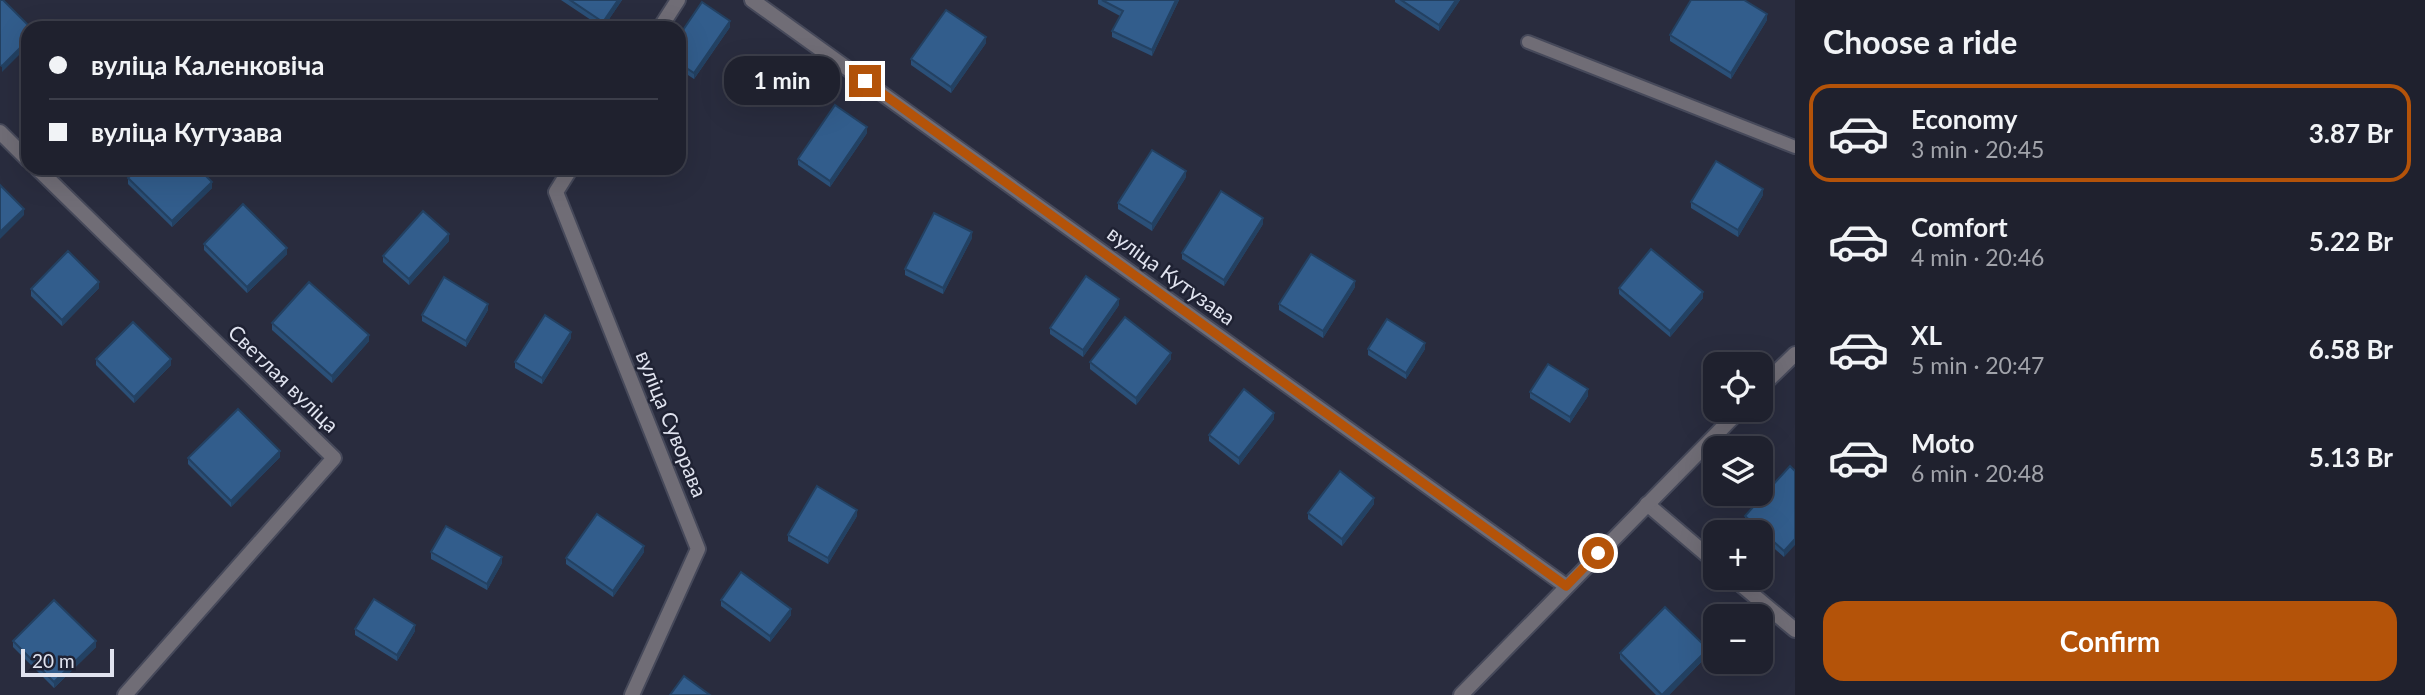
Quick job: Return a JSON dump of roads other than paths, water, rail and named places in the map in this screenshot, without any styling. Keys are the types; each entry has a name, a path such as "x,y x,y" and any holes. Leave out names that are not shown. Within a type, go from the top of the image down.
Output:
{"street":[{"path":"664,21 678,0"},
{"name":"вуліца Кутузава","path":"752,0 1566,586"},
{"path":"0,132 21,153"},
{"name":"Светлая вуліца","path":"44,175 334,458 125,695"},
{"name":"вуліца Суворава","path":"567,175 556,192 698,549 632,695"},
{"path":"1773,375 1795,354"},
{"path":"1461,695 1728,422"},
{"path":"1647,504 1703,552"},
{"path":"1747,590 1795,631"}],"lane":[{"path":"1528,42 1795,147"}]}
